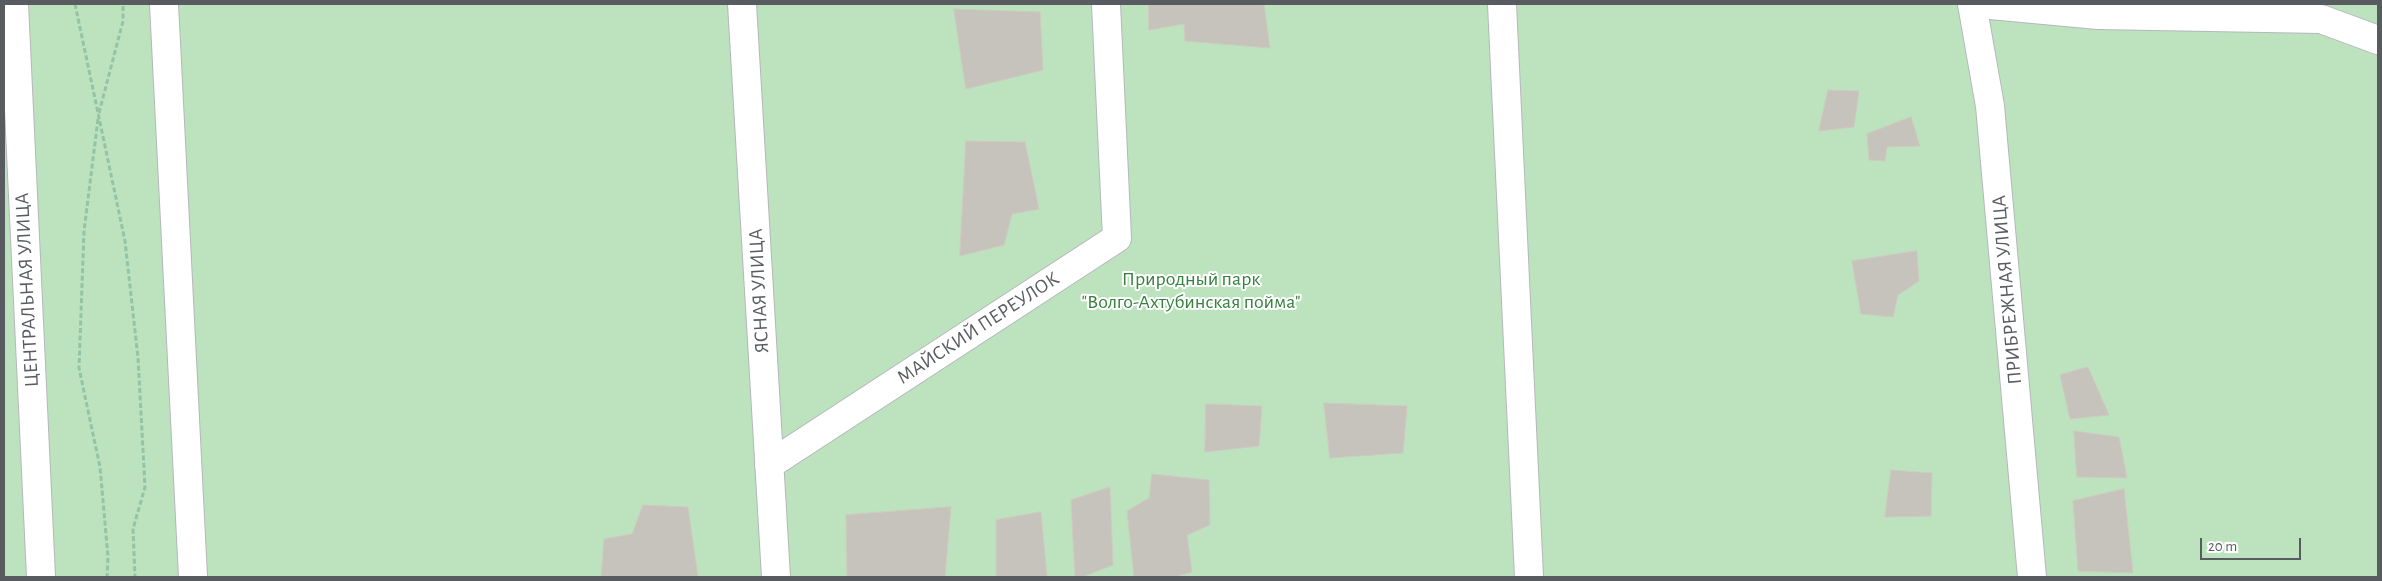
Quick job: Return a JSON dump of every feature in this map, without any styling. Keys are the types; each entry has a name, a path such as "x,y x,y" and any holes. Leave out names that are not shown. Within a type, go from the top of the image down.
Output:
{"street":[{"name":"ЦЕНТРАЛЬНАЯ УЛИЦА","path":"14,4 41,577"},
{"path":"164,4 193,577"},
{"name":"ЯСНАЯ УЛИЦА","path":"742,4 776,577"},
{"name":"МАЙСКИЙ ПЕРЕУЛОК","path":"769,465 1117,238 1106,4"},
{"path":"1502,4 1529,577"},
{"name":"ПРИБРЕЖНАЯ УЛИЦА","path":"1972,4 1990,106 2032,577"},
{"path":"1980,4 2098,15 2321,19 2378,40"}],"path":[{"path":"75,4 125,241 138,358 144,487 133,530 135,577"},
{"path":"107,577 108,557 100,466 79,368 84,231 98,115 123,21 123,4"}],"green space":[{"name":"Природный парк \"Волго-Ахтубинская пойма\"","path":"4,4 2378,4 2378,577 4,577"}],"building":[{"path":"1149,4 1264,4 1270,48 1185,41 1184,24 1149,30"},
{"path":"954,9 1040,12 1043,70 966,89"},
{"path":"1828,90 1859,91 1854,127 1819,131"},
{"path":"1911,117 1920,146 1887,147 1885,161 1869,160 1867,134"},
{"path":"966,141 1025,142 1039,209 1012,214 1004,245 960,256"},
{"path":"1917,251 1919,281 1898,295 1893,317 1861,314 1852,261"},
{"path":"2088,367 2109,415 2070,419 2060,375"},
{"path":"1324,403 1407,406 1403,453 1330,458"},
{"path":"1206,404 1262,406 1259,446 1205,452"},
{"path":"2074,431 2119,437 2127,478 2077,477"},
{"path":"1891,470 1932,473 1931,516 1885,517"},
{"path":"1152,474 1209,480 1210,525 1187,535 1192,572 1175,577 1134,577 1127,511 1149,498"},
{"path":"1110,487 1113,565 1082,577 1075,577 1071,500"},
{"path":"2124,489 2133,573 2078,571 2073,501"},
{"path":"643,505 688,507 698,577 601,577 604,539 632,534"},
{"path":"951,507 945,577 847,577 846,515"},
{"path":"1041,512 1047,577 996,577 996,520"}]}
